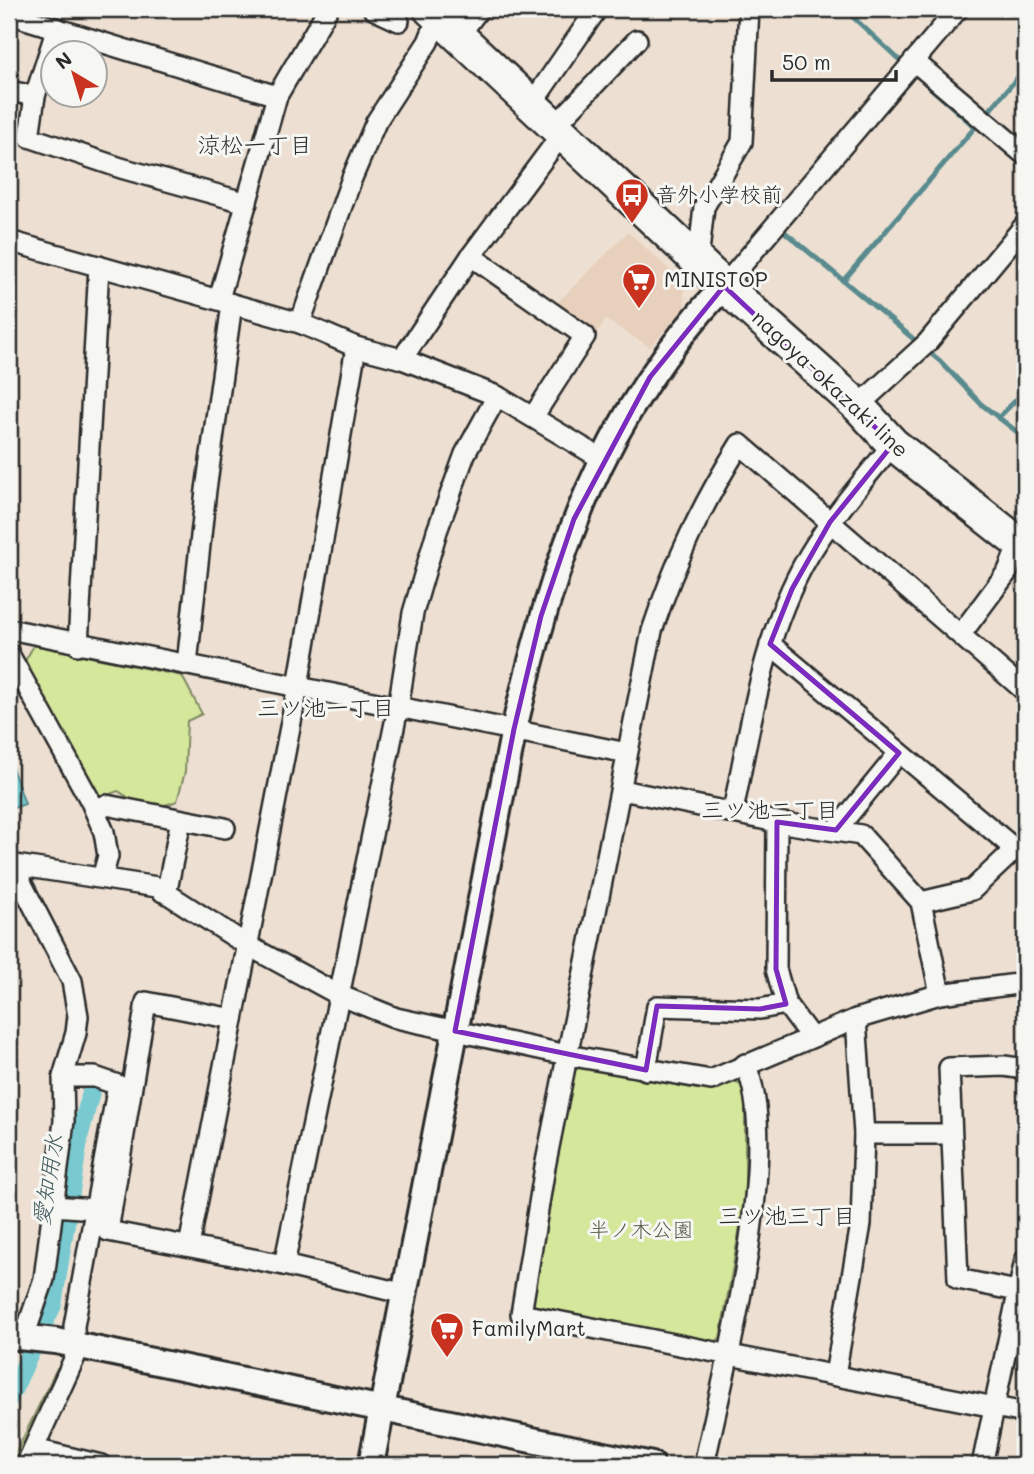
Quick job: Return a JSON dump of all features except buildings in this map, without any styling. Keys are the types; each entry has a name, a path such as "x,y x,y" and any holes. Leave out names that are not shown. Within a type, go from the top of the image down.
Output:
{"main road":[{"name":"nagoya-okazaki line","path":"441,18 724,286 858,406 893,444 1022,546"}],"street":[{"path":"187,664 225,302 247,204 277,96 328,9"},
{"path":"373,9 399,22"},
{"path":"300,323 352,178 376,122 428,43 441,18 479,9"},
{"path":"531,105 597,9"},
{"path":"698,261 704,207 742,142 749,9"},
{"path":"371,1465 514,729 553,578 574,519 603,459 666,354 914,61 948,12"},
{"path":"9,14 277,96"},
{"path":"57,28 35,96 29,137 121,168 247,204"},
{"path":"402,359 558,131 637,40"},
{"path":"914,61 1025,155"},
{"path":"9,91 35,96"},
{"path":"858,406 927,343 1025,225"},
{"path":"9,241 300,323 356,347 402,359 497,396 603,459"},
{"path":"471,256 585,336 533,417"},
{"path":"78,645 99,266"},
{"path":"188,1245 298,687 356,347"},
{"path":"284,1265 397,708 413,613 437,531 465,454 497,396"},
{"path":"1025,691 740,444 714,485 675,562 652,631 545,1167 521,1314 1025,1413"},
{"path":"733,811 755,701 771,644 792,589 830,522 893,444"},
{"path":"961,634 1008,571 1022,546"},
{"path":"9,629 78,645 187,664 627,753"},
{"path":"771,644 1009,844 1010,854 972,890 921,902"},
{"path":"9,654 104,832 107,856 102,878"},
{"path":"836,830 900,753"},
{"path":"622,790 777,822 860,835 921,902 940,994"},
{"path":"94,810 106,805 225,828"},
{"path":"163,891 168,885 181,820"},
{"path":"777,822 776,969 786,1004 810,1036"},
{"path":"12,864 157,887 247,945 339,995 396,1018 567,1055 711,1080 810,1036 856,1019 940,994 1025,983"},
{"path":"12,864 72,981 77,998 76,1033 63,1077 64,1121 44,1279 16,1337 64,1343 652,1465"},
{"path":"233,1019 146,1002 108,1231 284,1265 405,1294"},
{"path":"646,1070 657,1006 760,1009 786,1004"},
{"path":"835,1375 861,1224 864,1134 856,1019"},
{"path":"704,1465 728,1354 754,1209 758,1138 755,1085 745,1064"},
{"path":"1017,1290 958,1279 949,1068 1004,1066 1025,1069"},
{"path":"63,1077 95,1077 118,1085 95,1209 64,1343"},
{"path":"864,1134 951,1135"},
{"path":"53,1206 95,1209"},
{"path":"982,1465 1025,1259"},
{"path":"64,1343 75,1357 30,1457 101,1465"}],"highlighted area":[{"path":"724,286 893,444 830,522 792,589 770,644 899,753 836,830 777,822 776,969 786,1004 760,1009 657,1006 646,1070 455,1031 514,729 541,616 574,519 650,377"}],"shaded area":[{"path":"628,232 683,282 685,308 650,347 606,320 596,333 555,305"}],"green space":[{"path":"34,645 182,676 202,714 187,721 185,772 177,801 160,806 146,806 118,791 99,798 24,663"},
{"name":"半ノ木公園","path":"580,1067 697,1089 717,1088 735,1082 745,1087 745,1199 720,1338 712,1344 532,1308 529,1302 573,1072"},
{"path":"64,1365 17,1465 10,1465 57,1368"}],"water":[{"path":"9,759 25,804 14,808 9,801"}],"waterway":[{"path":"844,9 905,65"},
{"path":"843,281 1025,69"},
{"path":"925,83 975,127"},
{"path":"780,228 940,361 981,404 1025,438"},
{"path":"998,418 1025,391"},
{"path":"1021,509 1025,502"},
{"name":"愛知用水","path":"9,1399 53,1305 80,1134 93,1085"}],"place":[{"name":"音外小学校前","path":"632,225"},
{"name":"MINISTOP","path":"639,310"},
{"name":"FamilyMart","path":"447,1359"}],"district":[{"name":"涼松一丁目","path":"255,145"},
{"name":"三ツ池一丁目","path":"326,708"},
{"name":"三ツ池二丁目","path":"770,810"},
{"name":"三ツ池三丁目","path":"787,1216"}]}
